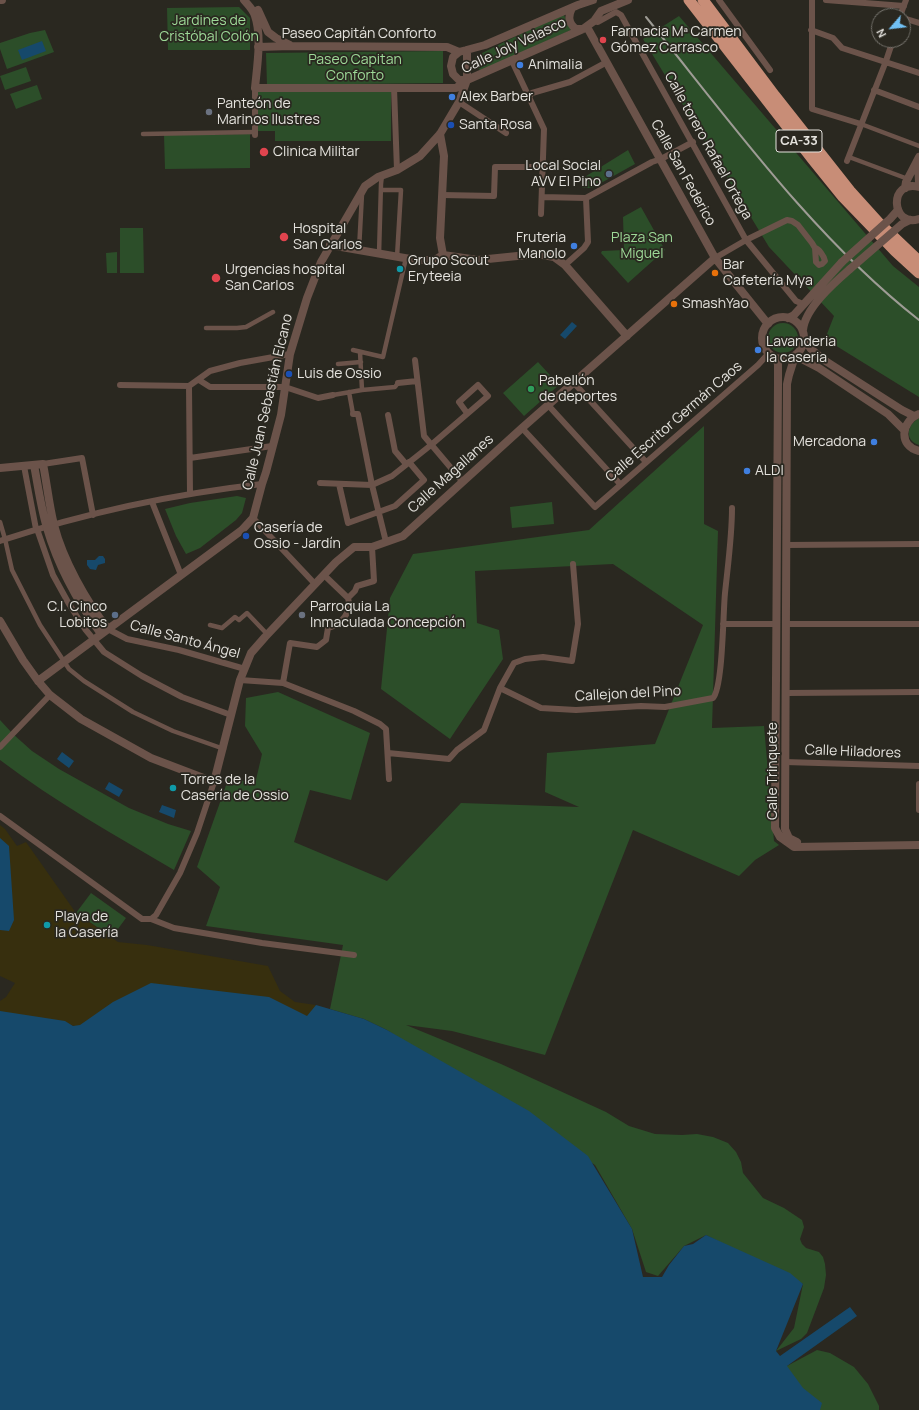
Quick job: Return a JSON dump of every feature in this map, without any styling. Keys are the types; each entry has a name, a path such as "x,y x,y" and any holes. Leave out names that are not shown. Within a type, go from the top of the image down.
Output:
{"highway":[{"name":"CA-33","path":"689,0 835,187 872,228 919,273"},
{"name":"CA-33","path":"703,0 780,102 850,190 878,222 919,260"}],"street":[{"path":"143,134 255,133 255,88 258,33 255,16 252,9 244,0"},
{"path":"247,0 257,8 268,32 291,46"},
{"path":"601,11 594,0 572,8 568,18 576,29 585,28 594,21 601,11 628,0"},
{"path":"719,0 770,70"},
{"path":"812,0 812,109 861,124 919,146"},
{"path":"826,0 905,3"},
{"name":"Calle Joly Velasco","path":"463,51 485,45 572,8"},
{"name":"Calle torero Rafael Ortega","path":"594,21 598,22 618,12 629,27 746,240 796,301 803,304"},
{"name":"Calle Joly Velasco","path":"394,88 456,88 468,80 585,28"},
{"name":"Calle San Federico","path":"585,28 607,62 715,258 768,324"},
{"path":"811,30 833,38 842,48 886,61 919,73"},
{"name":"Paseo Capitán Conforto","path":"258,47 447,47 463,51"},
{"path":"890,48 848,159 908,179"},
{"path":"463,51 468,80 459,80 453,74 451,69 453,57 463,51"},
{"path":"512,61 530,96 544,129 541,214"},
{"path":"530,96 570,82 607,62"},
{"name":"Calle Juan Sebastián Elcano","path":"38,681 242,530 253,518 281,415 290,354 311,285 320,262 363,190 371,181 396,170 425,152 440,134 459,102 468,80"},
{"path":"255,88 394,88 396,170"},
{"path":"874,90 919,107"},
{"path":"459,102 506,133"},
{"path":"440,134 444,156 440,238 443,256"},
{"path":"542,198 586,198 652,162 661,159 693,142"},
{"path":"905,188 918,158"},
{"path":"918,158 919,182"},
{"path":"442,195 494,196 495,167 543,167"},
{"path":"379,254 380,190 382,175"},
{"path":"910,220 905,218 898,210 896,200 898,195 905,188 910,186 919,187"},
{"path":"359,250 363,190"},
{"path":"380,190 400,190 397,257"},
{"path":"565,265 584,248 588,242 586,198"},
{"path":"788,318 794,315 842,262 898,210"},
{"path":"904,430 906,424 916,415 902,410 824,360 811,349 805,340 803,330 809,314 819,301 850,269 902,224 910,220 919,219"},
{"path":"715,258 746,240 787,220 798,225 815,248"},
{"path":"330,245 397,257 435,260 443,256 478,260 537,254 554,257 565,265 627,336"},
{"path":"353,350 383,357 406,258"},
{"name":"Calle Magallanes","path":"214,782 224,749 240,680 251,653 267,634 324,575 354,547 372,546 403,536 462,481 715,258"},
{"path":"206,328 246,327 273,312"},
{"path":"803,330 797,322 788,318 779,318 768,324 764,329 762,336 764,348 768,354 776,358 786,360 796,356 802,349 805,340"},
{"path":"360,352 362,390"},
{"path":"120,385 189,386 210,371 240,363 290,354"},
{"name":"Calle Escritor Germán Caos","path":"522,428 595,507 758,365 768,354"},
{"path":"796,356 818,368 888,414 904,430 907,442 911,447 919,451"},
{"name":"Calle Trinquete","path":"796,356 787,384 785,829 789,838 800,846"},
{"name":"Calle Trinquete","path":"776,358 778,364 778,384 775,828 780,837 786,842 794,847 800,846"},
{"path":"415,360 424,436 462,481"},
{"path":"338,364 361,362"},
{"path":"199,380 210,387 285,387 318,398 362,390 396,387 398,383 417,381"},
{"path":"574,383 646,462"},
{"path":"320,483 372,485 392,476 488,396 478,385 458,402 467,413"},
{"path":"189,386 190,494"},
{"path":"349,392 386,542"},
{"path":"548,405 620,484"},
{"path":"340,484 348,523 395,506 424,480 395,451 388,415"},
{"path":"190,458 272,446"},
{"path":"0,468 39,465 82,458 93,515"},
{"name":"Calle Santo Ángel","path":"39,465 50,526 63,570 82,605 105,631 127,639 179,650 245,670"},
{"path":"24,466 36,529 53,575 69,604 93,640 104,652 142,676 182,697 231,715"},
{"path":"3,540 36,529 152,502 190,494 262,484"},
{"path":"152,502 181,575"},
{"name":"Callejon del Pino","path":"500,688 542,708 576,710 641,706 665,707 710,700 715,696 718,687 721,663 723,624 732,536 732,508"},
{"path":"253,518 315,584"},
{"path":"0,522 3,540 12,570 40,625 69,669 84,681 133,712 173,731 224,749"},
{"path":"786,545 919,544"},
{"path":"348,598 356,591 357,586 374,581 372,546"},
{"path":"388,753 449,758 457,750 484,730 500,688 514,663 525,659 543,657 572,661 578,624 573,564"},
{"path":"283,683 290,643 317,647 326,640 328,628 337,626 348,612 348,598 324,575"},
{"path":"210,625 222,628 234,617 239,620 247,613 267,634"},
{"path":"0,621 23,660 38,681 50,695 81,720 151,758 214,782 197,833 180,873 156,915 150,919"},
{"path":"723,624 777,624"},
{"path":"787,624 919,624"},
{"path":"240,680 283,683 354,711 380,724 386,729 389,779"},
{"path":"786,693 919,692"},
{"path":"0,747 50,695"},
{"name":"Calle Hiladores","path":"786,762 919,766"},
{"path":"919,784 919,810"},
{"path":"0,816 142,919 150,919 181,930 262,943 354,955"},
{"path":"800,846 919,845"}],"green space":[{"name":"Jardines de Cristóbal Colón","path":"239,7 250,18 250,50 168,50 167,8"},
{"path":"561,14 564,15 571,30 481,71 478,68 475,62 476,56"},
{"path":"679,16 893,266 919,287 919,397 825,339 834,316 769,247 643,39"},
{"path":"45,30 54,52 7,69 0,49 0,43 30,33"},
{"name":"Paseo Capitan Conforto","path":"443,51 443,83 267,85 266,53"},
{"path":"26,67 31,81 5,90 0,76"},
{"path":"37,85 42,99 16,109 10,94"},
{"path":"257,91 391,91 391,141 275,141 275,131 257,131"},
{"path":"250,134 250,168 165,169 164,135"},
{"path":"628,150 635,164 592,188 582,188 583,178"},
{"name":"Plaza San Miguel","path":"641,207 665,250 628,283 601,253 602,251 624,250 623,217"},
{"path":"120,228 143,228 144,273 120,273"},
{"path":"117,252 117,273 107,273 106,253"},
{"path":"783,323 793,328 798,338 793,348 783,353 773,348 768,338 773,328"},
{"name":"Pabellón de deportes","path":"538,362 559,385 524,416 503,393"},
{"path":"919,418 919,445 911,440 909,432 912,424"},
{"path":"704,426 704,524 718,531 712,728 764,726 774,841 779,845 755,860 739,876 633,830 545,1055 452,1031 406,1025 501,1064 606,1112 629,1126 655,1134 697,1134 713,1137 728,1143 736,1152 741,1162 743,1173 763,1198 784,1208 802,1220 804,1227 800,1239 802,1244 806,1248 819,1252 823,1257 825,1264 826,1275 824,1288 807,1333 801,1339 776,1351 794,1328 803,1284 706,1235 684,1246 658,1276 646,1272 632,1229 595,1165 387,1030 364,1019 330,1009 343,945 206,926 220,887 197,867 229,777 255,784 262,754 245,726 246,698 278,692 370,733 351,800 310,790 294,842 387,881 461,803 579,807 545,792 547,753 655,744 703,625 613,564 475,571 477,623 499,630 503,659 450,739 381,689 390,598 413,554 589,530"},
{"path":"237,496 246,498 242,513 236,520 200,548 186,554 176,536 165,509 190,503"},
{"path":"552,502 554,524 512,528 510,507"},
{"path":"0,720 32,751 59,769 129,808 168,824 191,831 174,870 64,804 0,760"},
{"path":"91,893 126,918 112,937 76,913"},
{"path":"817,1350 830,1353 854,1367 868,1384 879,1406 879,1410 676,1410 787,1366"}],"sand":[{"name":"Playa de la Casería","path":"0,825 5,829 17,846 26,842 76,913 118,942 147,945 268,966 280,991 295,1002 316,1005 308,1016 77,1027 69,1024 0,1012 0,1001 6,997 15,983 0,976"}],"water":[{"path":"42,41 46,51 22,60 18,50"},
{"path":"572,322 577,326 565,339 560,335"},
{"path":"99,556 103,556 105,563 98,565 96,570 90,569 87,565 87,560 95,560"},
{"path":"62,752 74,761 69,768 57,759"},
{"path":"109,782 123,790 119,797 105,789"},
{"path":"162,805 176,810 174,818 159,812"},
{"path":"0,838 9,846 14,920 9,931 0,930"},
{"path":"151,983 269,997 307,1016 316,1005 364,1019 387,1030 529,1111 588,1156 632,1229 643,1277 662,1277 669,1265 684,1246 693,1244 706,1235 790,1273 803,1284 776,1351 780,1356 850,1307 857,1316 787,1366 803,1388 822,1403 820,1410 0,1410 0,1011 65,1021 73,1026 80,1025 113,1002"}],"railway":[{"path":"646,17 741,137 808,215 843,252 880,287 919,320"}],"place":[{"name":"Farmacia Mª Carmen Gómez Carrasco","path":"603,40"},
{"name":"Animalia","path":"520,65"},
{"name":"Alex Barber","path":"452,97"},
{"name":"Panteón de Marinos Ilustres","path":"209,112"},
{"name":"Santa Rosa","path":"451,125"},
{"name":"Clinica Militar","path":"264,152"},
{"name":"Local Social AVV El Pino","path":"609,174"},
{"name":"Hospital San Carlos","path":"284,237"},
{"name":"Fruteria Manolo","path":"574,246"},
{"name":"Grupo Scout Eryteeia","path":"400,269"},
{"name":"Bar Cafetería Mya","path":"715,273"},
{"name":"Urgencias hospital San Carlos","path":"216,278"},
{"name":"SmashYao","path":"674,304"},
{"name":"Lavanderia la caseria","path":"758,350"},
{"name":"Luis de Ossio","path":"289,374"},
{"name":"Pabellón de deportes","path":"531,389"},
{"name":"Mercadona","path":"874,442"},
{"name":"ALDI","path":"747,471"},
{"name":"Casería de Ossio - Jardín","path":"246,536"},
{"name":"C.I. Cinco Lobitos","path":"115,615"},
{"name":"Parroquia La Inmaculada Concepción","path":"302,615"},
{"name":"Torres de la Casería de Ossio","path":"173,788"},
{"name":"Playa de la Casería","path":"47,925"}]}
